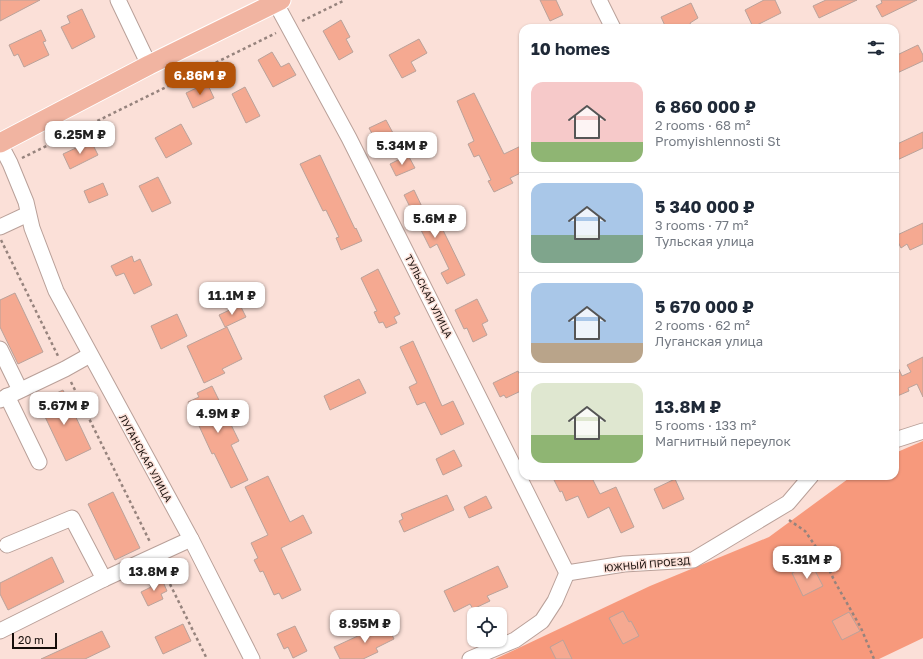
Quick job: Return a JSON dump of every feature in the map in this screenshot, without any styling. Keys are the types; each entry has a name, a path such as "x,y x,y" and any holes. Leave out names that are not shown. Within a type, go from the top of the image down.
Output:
{"main road":[{"path":"0,144 149,65 277,1"}],"street":[{"path":"118,0 149,65"},
{"path":"599,0 611,24"},
{"name":"ТУЛЬСКАЯ УЛИЦА","path":"277,1 288,27 349,138 519,477"},
{"name":"ЛУГАНСКАЯ УЛИЦА","path":"0,144 10,163 26,202 32,228 56,291 191,539 252,659"},
{"path":"0,227 28,214"},
{"path":"0,349 9,395 39,462"},
{"path":"9,395 65,369 90,355"},
{"path":"899,439 923,431"},
{"name":"ТУЛЬСКАЯ УЛИЦА","path":"520,480 567,573"},
{"name":"ЮЖНЫЙ ПРОЕЗД","path":"567,573 624,564 693,560 788,503 808,480"},
{"path":"7,545 72,518 104,579"},
{"path":"0,631 104,579 191,539"},
{"path":"470,659 515,640 542,621 555,601 567,573"}],"path":[{"path":"10,163 345,0"},
{"path":"0,238 207,659"},
{"path":"775,511 805,531 823,557 834,582 862,628 874,659"}],"shaded area":[{"path":"923,441 923,638 879,659 495,659 650,586 769,537 847,480 899,480 899,451"}],"building":[{"path":"0,0 40,0 0,21"},
{"path":"540,0 556,0 563,15 550,21"},
{"path":"764,0 775,0 781,13 759,24 752,24 745,10"},
{"path":"826,0 857,0 819,18 813,6"},
{"path":"881,0 917,0 882,17 876,6 882,3"},
{"path":"691,3 698,18 690,24 664,24 661,17"},
{"path":"82,9 95,37 72,49 61,27 70,23 67,16"},
{"path":"341,20 350,37 346,39 353,52 339,60 323,31"},
{"path":"41,30 46,41 43,42 49,55 24,67 18,54 14,56 9,45"},
{"path":"419,39 427,53 411,62 416,71 402,78 389,55"},
{"path":"918,45 923,55 923,61 899,72 899,54"},
{"path":"272,52 281,67 289,63 296,75 273,87 258,60"},
{"path":"207,83 214,98 193,108 186,93"},
{"path":"245,87 260,116 246,123 232,94"},
{"path":"474,93 504,154 519,147 519,174 510,178 513,183 494,192 488,181 491,180 479,155 474,157 468,144 474,141 457,101"},
{"path":"386,120 393,133 376,141 369,128"},
{"path":"181,124 192,144 166,158 155,138"},
{"path":"923,132 923,148 899,159 899,143"},
{"path":"91,141 98,155 70,169 63,154"},
{"path":"320,155 362,241 341,250 336,238 339,237 326,210 323,211 300,164"},
{"path":"408,155 415,168 396,176 390,164"},
{"path":"158,177 171,203 152,212 139,186"},
{"path":"103,183 108,195 89,203 84,191"},
{"path":"414,190 433,230 441,226 465,275 447,284 441,273 449,269 437,244 430,248 418,224 415,225 410,214 413,213 404,195"},
{"path":"923,223 923,244 910,250 907,244 901,248 899,244 899,234"},
{"path":"132,256 134,262 140,259 152,285 134,294 124,273 116,276 111,266"},
{"path":"378,269 400,314 394,317 397,323 386,328 383,322 379,323 374,312 377,311 361,278"},
{"path":"15,293 43,352 18,364 0,327 0,300"},
{"path":"477,299 488,321 482,324 487,335 473,342 467,328 464,329 455,310"},
{"path":"240,305 246,317 225,327 219,315"},
{"path":"177,314 187,336 161,349 151,326"},
{"path":"227,327 242,359 222,369 225,373 204,383 187,346"},
{"path":"413,341 442,406 453,401 464,424 441,435 425,402 417,405 409,387 417,383 400,347"},
{"path":"923,357 923,397 917,384 908,388 909,391 899,395 899,370 902,376 911,372 907,365"},
{"path":"518,371 519,373 519,392 506,398 504,395 500,397 493,383"},
{"path":"359,379 366,393 330,410 324,396"},
{"path":"212,386 239,441 231,445 248,480 231,488 214,453 212,454 188,402 199,397 197,393"},
{"path":"63,390 91,449 66,461 38,402"},
{"path":"454,450 462,466 443,475 436,459"},
{"path":"268,476 290,522 303,515 312,533 281,548 301,590 282,599 279,593 274,595 263,571 260,572 254,560 258,558 251,543 268,535 245,487"},
{"path":"554,480 593,480 600,494 616,487 634,527 621,533 609,507 588,518 578,496 566,501 562,491 560,492"},
{"path":"675,480 684,499 663,509 654,489"},
{"path":"113,492 140,548 115,560 88,504"},
{"path":"447,495 454,510 404,532 399,521 403,519 401,514"},
{"path":"486,496 492,508 469,518 464,507"},
{"path":"52,557 64,582 8,610 0,594 0,583"},
{"path":"811,563 823,586 803,596 792,573"},
{"path":"498,566 508,587 487,596 490,601 477,607 472,607 470,604 454,612 444,591"},
{"path":"161,577 167,591 161,594 163,599 148,606 141,592 151,587 149,583"},
{"path":"623,611 629,622 631,621 639,636 623,644 609,618"},
{"path":"849,612 860,631 842,640 832,621"},
{"path":"386,623 394,639 376,648 378,652 363,659 340,659 334,647"},
{"path":"183,624 191,641 163,654 155,637"},
{"path":"295,626 307,651 293,658 288,647 284,649 277,634"},
{"path":"102,631 110,647 85,659 41,659"},
{"path":"563,640 572,659 556,659 550,647"}]}
